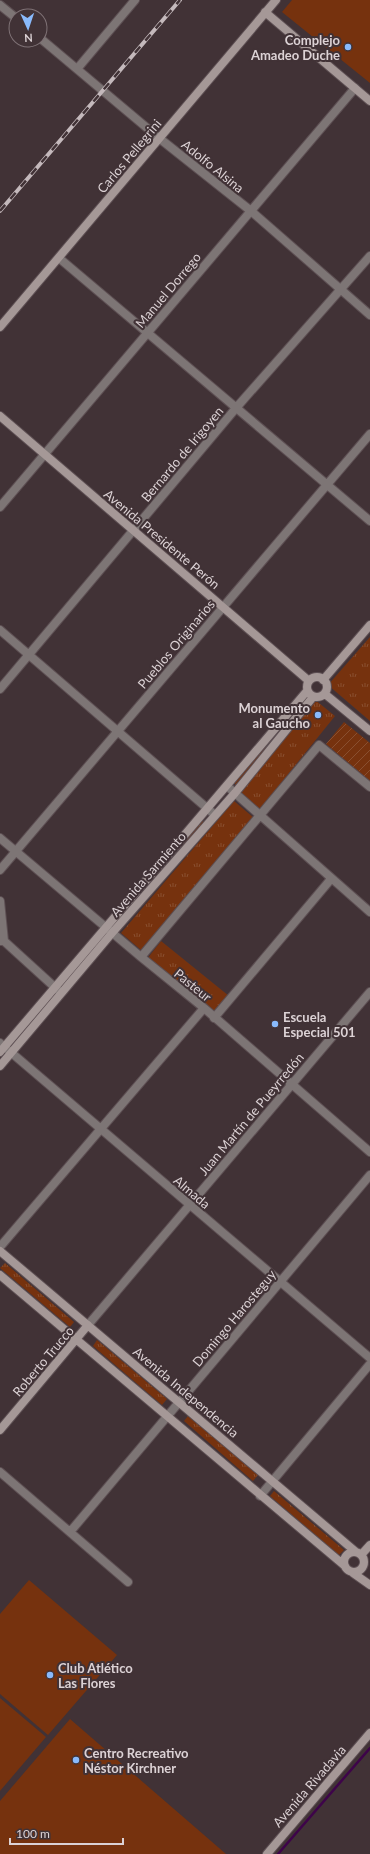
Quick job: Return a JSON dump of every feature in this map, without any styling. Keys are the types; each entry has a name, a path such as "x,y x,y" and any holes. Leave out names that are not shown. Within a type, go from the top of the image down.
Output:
{"main road":[{"name":"Carlos Pellegrini","path":"0,327 276,0"},
{"path":"265,12 370,101"},
{"name":"Avenida Presidente Perón","path":"0,416 133,532 309,680"},
{"path":"323,680 370,625"},
{"path":"317,677 323,680 327,685 325,694 320,697 310,694 306,687 309,680 317,677"},
{"name":"Avenida Sarmiento","path":"0,1066 62,994 109,930 207,808 310,694"},
{"name":"Avenida Sarmiento","path":"1,1047 215,815 234,793 310,694"},
{"path":"325,694 370,731"},
{"name":"Avenida Independencia","path":"0,1251 363,1558"},
{"path":"0,1275 348,1570 370,1585"},
{"name":"Roberto Trucco","path":"0,1430 88,1325"},
{"path":"352,1572 358,1572 363,1568 363,1558 370,1545"},
{"path":"344,1566 344,1560 347,1555 363,1558"},
{"name":"Avenida Rivadavia","path":"266,1854 370,1733"}],"street":[{"path":"77,69 134,0"},
{"path":"0,5 8,12"},
{"name":"Adolfo Alsina","path":"48,45 159,138 251,211 370,315"},
{"name":"Manuel Dorrego","path":"0,507 355,88"},
{"name":"Bernardo de Irigoyen","path":"0,689 236,408 370,256"},
{"path":"59,258 370,521"},
{"name":"Pueblos Originarios","path":"0,870 370,434"},
{"path":"0,630 215,815"},
{"path":"141,957 319,745 370,787"},
{"path":"226,786 370,912"},
{"name":"Pasteur","path":"0,838 204,1008 292,1086 370,1152"},
{"path":"214,1018 331,879"},
{"path":"0,901 2,941 62,994"},
{"name":"Juan Martín de Pueyrredón","path":"88,1325 292,1086 370,992"},
{"path":"0,1247 204,1008"},
{"name":"Almada","path":"1,1047 11,1052 370,1358"},
{"name":"Domingo Harosteguy","path":"70,1532 370,1175"},
{"path":"260,1496 370,1364"},
{"path":"0,1472 128,1582"}],"green space":[{"name":"Complejo Amadeo Duche","path":"292,0 370,0 370,83 282,12"},
{"path":"370,637 370,721 328,685"},
{"path":"306,699 308,700 236,785 234,783"},
{"path":"314,699 335,716 260,809 239,792"},
{"path":"344,722 370,743 370,781 326,744"},
{"path":"234,801 254,818 141,950 121,933"},
{"path":"202,821 204,822 117,923 116,922"},
{"path":"161,941 229,996 214,1013 147,959"},
{"path":"5,1263 74,1322 70,1327 0,1268"},
{"path":"97,1340 167,1399 162,1405 93,1346"},
{"path":"188,1416 258,1475 253,1481 184,1421"},
{"path":"274,1491 344,1550 339,1555 270,1496"},
{"name":"Club Atlético Las Flores","path":"29,1580 117,1655 48,1735 0,1694 0,1614"},
{"path":"0,1698 46,1737 0,1791"},
{"name":"Centro Recreativo Néstor Kirchner","path":"70,1719 226,1854 0,1854 0,1801"}],"waterway":[{"path":"278,1854 370,1748"}],"railway":[{"path":"0,211 180,0"}],"place":[{"name":"Complejo Amadeo Duche","path":"348,47"},
{"name":"Monumento al Gaucho","path":"318,715"},
{"name":"Escuela Especial 501","path":"275,1024"},
{"name":"Club Atlético Las Flores","path":"50,1675"},
{"name":"Centro Recreativo Néstor Kirchner","path":"76,1760"}]}
